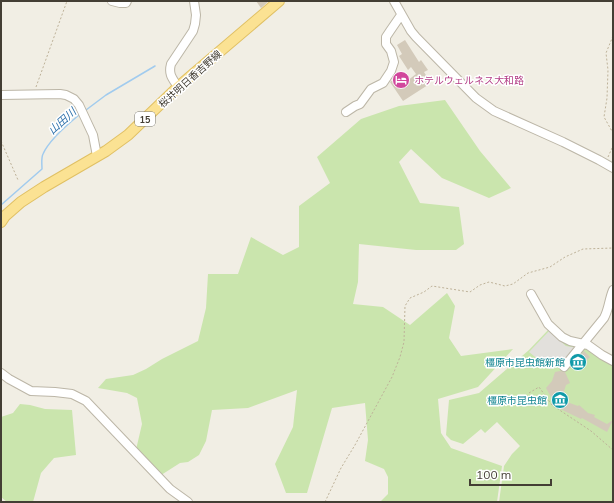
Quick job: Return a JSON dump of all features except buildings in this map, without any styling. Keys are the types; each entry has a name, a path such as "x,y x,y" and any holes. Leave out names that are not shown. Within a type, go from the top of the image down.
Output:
{"main road":[{"name":"桜井明日香吉野線","path":"1,222 5,216 21,202 106,151 128,135 178,87 279,1"}],"street":[{"path":"112,1 126,3 127,1"},
{"path":"178,87 170,74 170,69 196,24 194,1"},
{"path":"394,1 411,31 421,43 476,98 485,105 494,111 564,142 613,168"},
{"path":"346,112 360,104 371,89 383,83 391,71 394,62 391,52 386,44 386,37 401,15"},
{"path":"1,95 60,94 74,99 79,105 93,135 97,156"},
{"path":"564,367 604,318 607,313 613,290"},
{"path":"531,294 551,328 566,340 592,347 602,356 613,361"},
{"path":"1,373 32,391 72,394 86,402 170,489 188,502"}],"path":[{"path":"34,94 67,1"},
{"path":"613,36 606,53 608,70 607,98 604,117 613,132"},
{"path":"1,141 18,180"},
{"path":"605,163 613,146"},
{"path":"324,502 341,468 392,377 404,342 405,306 410,298 424,292 432,286 470,292 480,284 489,282 505,286 513,284 528,273 550,267 565,257 583,249 613,248"},
{"path":"529,393 539,387 552,405 591,431 613,450"}],"green space":[{"path":"445,100 480,151 511,188 489,198 442,178 411,149 399,162 420,203 459,207 464,244 456,250 416,250 359,244 358,282 353,304 383,307 410,325 447,293 455,306 449,338 461,356 513,349 478,387 438,399 441,433 451,448 502,466 497,502 380,502 388,494 388,477 384,469 365,461 368,440 365,403 332,408 307,493 286,493 275,464 293,427 297,390 248,408 212,410 206,441 199,455 188,462 180,463 158,477 135,454 142,424 137,398 127,393 98,388 106,379 133,375 198,341 206,308 208,274 238,274 251,237 283,255 299,247 299,206 330,183 317,157 361,119 399,106"},
{"path":"549,329 566,344 589,348 613,364 613,502 499,502 504,466 512,454 520,446 497,422 485,433 481,429 463,444 451,440 446,435 449,400 479,393 529,350"},
{"path":"20,404 45,409 72,410 76,455 54,458 41,473 33,502 7,502 1,497 1,417 13,413"}],"shaded area":[{"path":"549,331 566,346 577,348 562,366 550,369 529,352"}],"waterway":[{"name":"山田川","path":"86,110 106,95 155,66"},
{"name":"山田川","path":"1,205 42,169 42,157 50,143 79,115"}],"place":[{"name":"ホテルウェルネス大和路","path":"401,80"},
{"name":"橿原市昆虫館新館","path":"578,362"},
{"name":"橿原市昆虫館","path":"560,400"}]}
